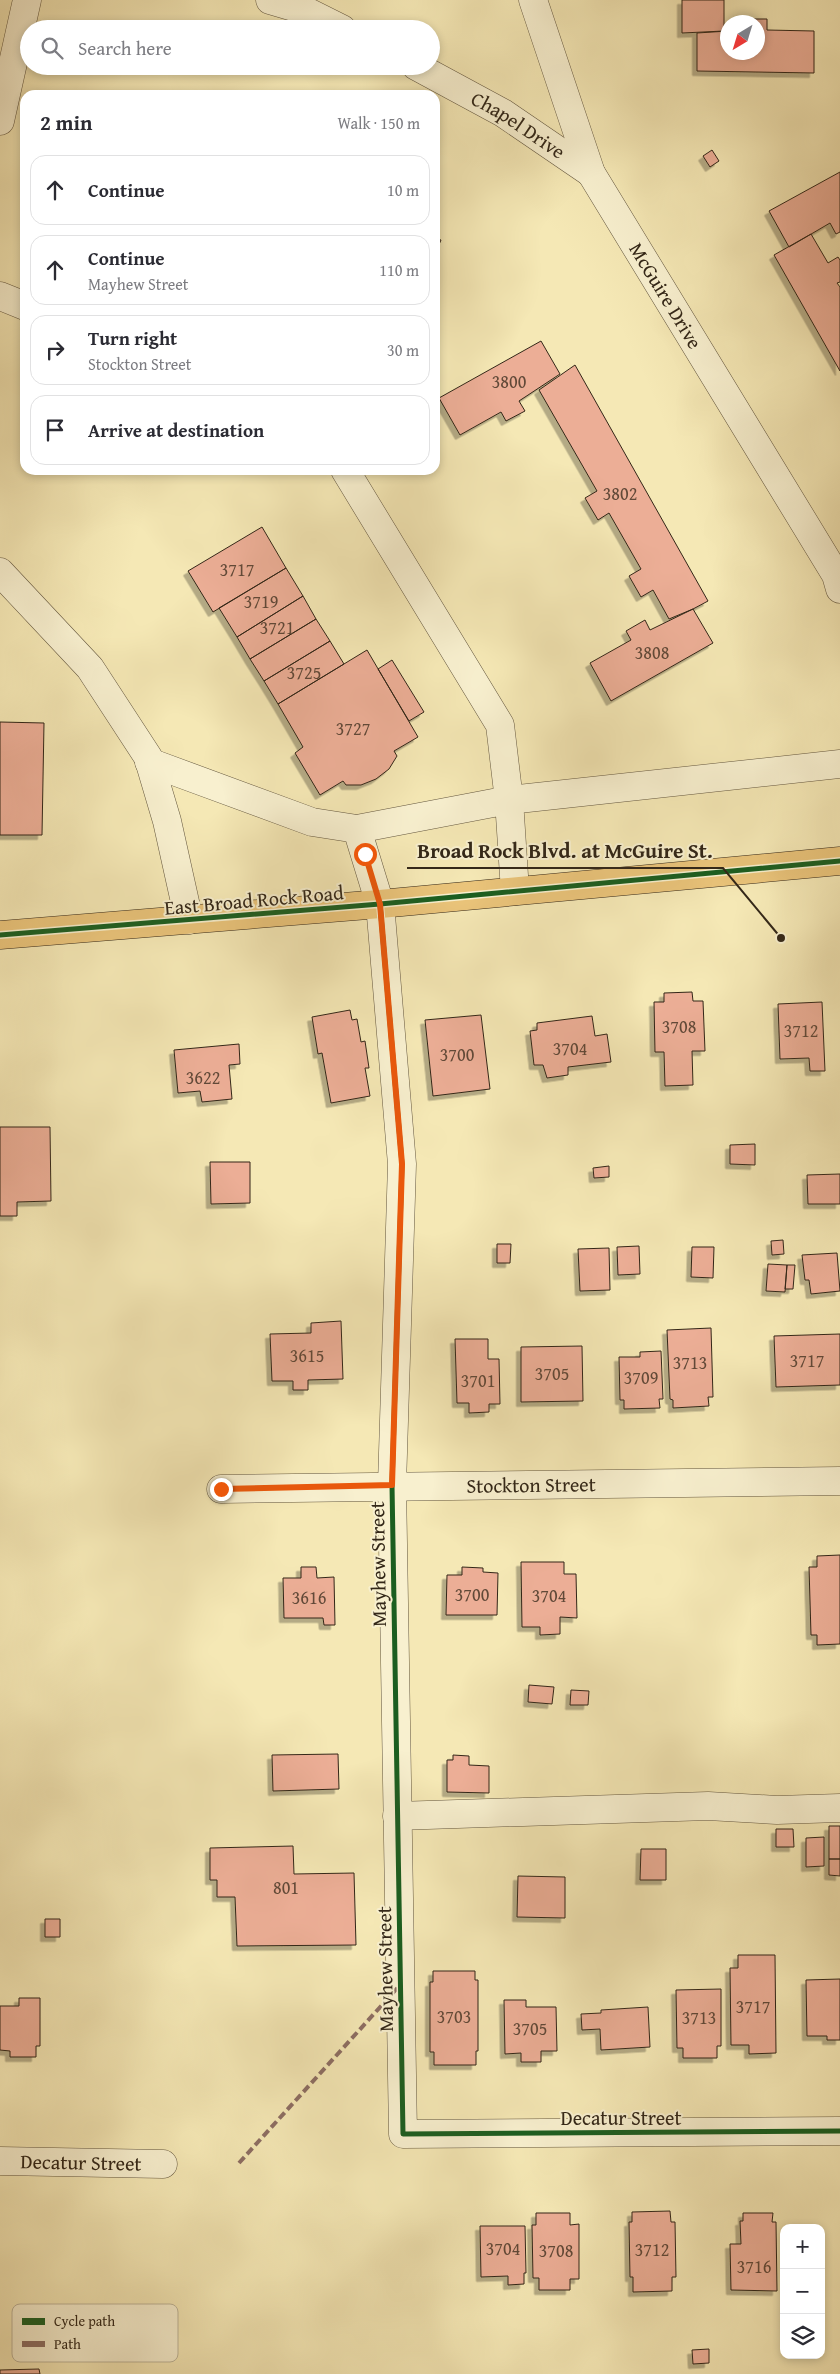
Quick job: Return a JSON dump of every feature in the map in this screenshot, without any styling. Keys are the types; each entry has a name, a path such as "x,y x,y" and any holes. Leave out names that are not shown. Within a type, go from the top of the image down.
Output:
{"main road":[{"name":"East Broad Rock Road","path":"0,935 380,904 840,862"}],"street":[{"path":"22,20 26,0"},
{"path":"270,0 304,10 324,20"},
{"name":"McGuire Drive","path":"533,0 591,173 839,580"},
{"path":"0,121 20,28"},
{"name":"Chapel Drive","path":"433,75 503,113 591,173"},
{"path":"0,296 20,304"},
{"path":"348,475 500,725 509,800 515,891"},
{"path":"0,572 90,668 149,762 167,820 189,920"},
{"path":"149,762 312,822 357,829 509,800 840,764"},
{"name":"Mayhew Street","path":"357,829 380,904 402,1164 392,1485 403,2134"},
{"name":"Stockton Street","path":"221,1489 392,1485 840,1481"},
{"path":"397,1816 708,1806 777,1810 840,1808"},
{"name":"Decatur Street","path":"403,2134 840,2131"},
{"name":"Decatur Street","path":"0,2161 163,2164"}],"building":[{"path":"682,0 724,0 724,15 720,15 720,31 682,33"},
{"path":"765,19 767,19 767,30 814,31 814,73 697,71 697,33 720,32 720,60 765,60"},
{"path":"712,150 719,161 710,167 703,156"},
{"path":"840,172 840,232 836,234 830,223 789,247 769,211"},
{"path":"811,234 828,263 838,257 840,260 840,282 837,283 840,287 840,371 774,255"},
{"path":"541,341 560,374 519,401 525,411 506,421 501,412 460,435 440,397"},
{"path":"575,365 708,601 693,609 669,619 653,590 641,597 629,576 641,569 609,513 598,520 585,498 597,491 539,390"},
{"path":"262,527 286,568 213,612 188,571"},
{"path":"286,568 303,596 237,637 219,608"},
{"path":"303,596 316,619 250,659 237,637"},
{"path":"693,609 713,643 611,701 590,663 631,640 626,631 645,620 650,630"},
{"path":"316,619 330,641 264,681 250,659"},
{"path":"330,641 344,664 278,704 264,681"},
{"path":"367,650 418,737 394,751 397,756 389,769 376,779 361,785 346,785 343,781 320,795 295,753 303,747 278,704"},
{"path":"392,660 424,712 409,721 378,669"},
{"path":"0,722 44,723 42,835 0,835"},
{"path":"692,992 693,1001 703,1001 705,1051 692,1051 693,1085 665,1086 664,1052 655,1052 654,1002 664,1002 664,993"},
{"path":"822,1002 825,1071 810,1071 809,1058 780,1059 778,1004"},
{"path":"350,1010 352,1020 357,1019 361,1042 365,1041 369,1068 365,1068 370,1096 331,1103 322,1053 318,1054 312,1017"},
{"path":"481,1015 490,1089 433,1096 425,1020"},
{"path":"592,1016 595,1036 607,1034 611,1062 568,1067 568,1075 547,1078 543,1065 534,1065 530,1031 537,1030 537,1023"},
{"path":"239,1044 240,1064 229,1065 232,1099 202,1102 200,1091 178,1093 174,1050"},
{"path":"0,1127 50,1127 51,1201 17,1202 17,1216 0,1216"},
{"path":"755,1144 755,1165 730,1164 730,1145"},
{"path":"210,1162 250,1162 250,1203 211,1204"},
{"path":"609,1166 609,1177 594,1178 593,1168"},
{"path":"840,1174 840,1204 808,1204 807,1175"},
{"path":"783,1240 784,1254 772,1255 771,1241"},
{"path":"497,1244 511,1244 510,1263 497,1263"},
{"path":"639,1246 640,1274 618,1275 617,1247"},
{"path":"692,1247 714,1247 713,1278 691,1277"},
{"path":"609,1248 610,1290 580,1291 578,1249"},
{"path":"837,1253 840,1291 811,1294 809,1280 805,1280 802,1255"},
{"path":"768,1264 787,1265 785,1292 766,1291"},
{"path":"787,1265 795,1265 793,1289 785,1289"},
{"path":"341,1321 343,1379 308,1380 308,1390 293,1390 293,1381 272,1381 270,1334 311,1333 311,1323"},
{"path":"711,1328 713,1397 708,1397 709,1406 673,1408 673,1400 670,1399 667,1330"},
{"path":"840,1334 840,1385 776,1387 774,1336"},
{"path":"455,1339 488,1339 488,1359 499,1359 500,1404 489,1404 489,1412 469,1413 469,1403 457,1403"},
{"path":"582,1346 583,1401 521,1402 521,1347"},
{"path":"661,1351 663,1399 659,1399 660,1408 624,1409 624,1400 620,1400 619,1357 640,1357 640,1352"},
{"path":"840,1555 840,1644 817,1645 817,1635 811,1635 809,1567 817,1567 817,1556"},
{"path":"521,1562 564,1562 564,1574 576,1574 577,1618 560,1617 560,1634 540,1635 540,1627 522,1627"},
{"path":"301,1567 316,1567 317,1578 334,1577 335,1625 324,1625 323,1618 284,1618 283,1578 301,1578"},
{"path":"462,1567 483,1568 483,1572 498,1573 497,1615 446,1615 447,1575 462,1575"},
{"path":"529,1685 554,1687 552,1704 528,1702"},
{"path":"571,1690 589,1691 588,1705 570,1705"},
{"path":"338,1754 339,1789 273,1791 272,1755"},
{"path":"453,1755 469,1756 469,1765 489,1766 489,1793 447,1792 447,1760 453,1760"},
{"path":"829,1826 840,1826 840,1859 829,1859"},
{"path":"776,1829 793,1829 794,1847 776,1847"},
{"path":"824,1837 824,1866 806,1867 806,1838"},
{"path":"293,1846 294,1874 354,1873 356,1945 237,1946 235,1897 217,1897 217,1880 210,1880 210,1848"},
{"path":"641,1849 666,1849 666,1880 640,1880"},
{"path":"829,1859 840,1859 840,1876 829,1875"},
{"path":"518,1876 565,1877 565,1918 517,1917"},
{"path":"45,1919 60,1919 60,1937 45,1937"},
{"path":"738,1955 775,1955 776,2053 749,2054 749,2045 731,2045 730,1968 738,1968"},
{"path":"433,1971 475,1971 475,1980 478,1980 478,2051 476,2051 476,2065 434,2065 434,2052 430,2052 430,1982 433,1982"},
{"path":"840,1979 840,2040 827,2040 827,2036 807,2036 806,1980"},
{"path":"721,1989 721,2046 717,2046 717,2058 683,2058 683,2048 677,2048 676,1990"},
{"path":"19,1998 40,1998 40,2046 36,2046 36,2057 10,2057 10,2051 0,2050 0,2006 19,2006"},
{"path":"504,2000 526,2000 526,2007 556,2007 557,2051 541,2051 541,2062 521,2062 521,2053 505,2054"},
{"path":"648,2007 650,2047 601,2050 600,2029 582,2030 581,2014 601,2013 601,2010"},
{"path":"670,2211 671,2222 675,2222 676,2277 672,2277 672,2291 633,2292 633,2277 630,2277 629,2222 632,2222 632,2212"},
{"path":"536,2213 570,2213 570,2225 579,2224 579,2279 570,2279 570,2290 539,2290 539,2278 533,2278 532,2225 536,2225"},
{"path":"743,2213 773,2213 772,2222 776,2222 777,2291 731,2290 730,2244 741,2244 740,2221 743,2221"},
{"path":"480,2226 525,2226 526,2273 524,2273 524,2284 508,2285 508,2276 481,2277"},
{"path":"709,2349 709,2363 693,2364 692,2350"},
{"path":"39,2369 40,2374 0,2374 0,2370"}],"marked path":[{"path":"239,2163 401,1984"}],"cycle path":[{"path":"0,935 380,904 840,861"},
{"path":"380,904 402,1164 392,1485 403,2134 840,2131"}],"place":[{"name":"Broad Rock Blvd. at McGuire St.","path":"781,938"}],"route":[{"path":"221,1489 392,1485 402,1164 380,904 365,854"}]}
